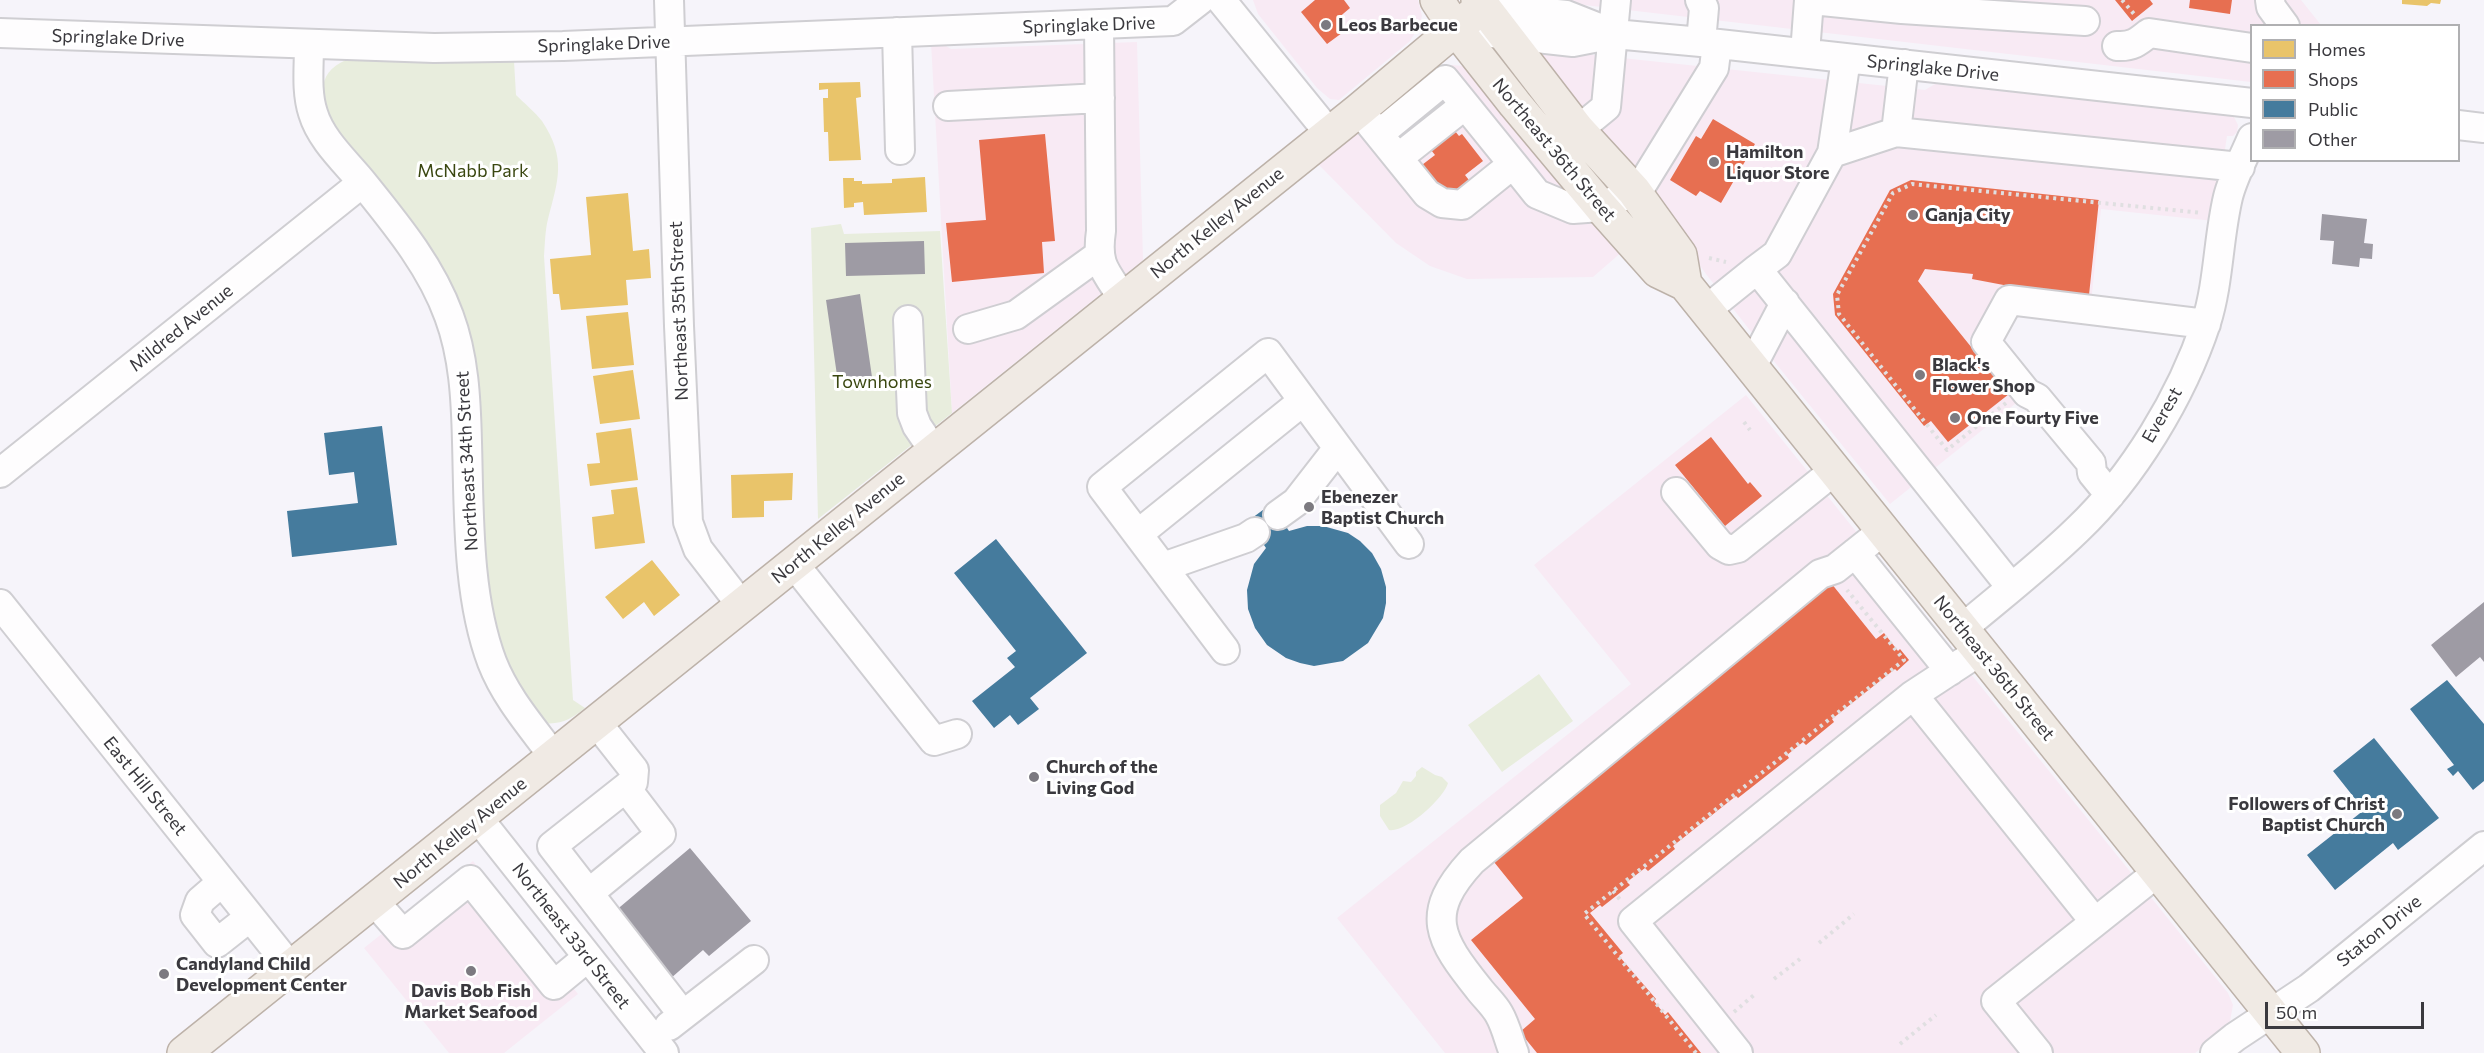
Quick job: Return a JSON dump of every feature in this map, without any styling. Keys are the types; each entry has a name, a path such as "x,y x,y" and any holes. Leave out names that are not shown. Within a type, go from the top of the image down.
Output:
{"main road":[{"name":"Northeast 36th Street","path":"1437,0 1456,29 1515,104 1601,207 1658,272 1685,284 2303,1053"},
{"name":"North Kelley Avenue","path":"184,1053 1329,134 1369,122 1484,2"},
{"name":"Northeast 36th Street","path":"1484,2 1504,35 1578,129 1634,191 1680,255 1685,284"}],"street":[{"name":"Northeast 35th Street","path":"669,0 688,522 698,549 742,606"},
{"name":"Springlake Drive","path":"0,33 434,48 1173,21 1200,0"},
{"path":"1221,0 1329,134"},
{"path":"1578,129 1606,107 1617,0"},
{"path":"1513,164 1462,205 1442,203 1427,194 1369,122 1445,80 1484,129 1513,164 1537,194 1573,209 1601,207 1634,191 1644,183 1714,68 1704,8 1700,0"},
{"path":"1805,53 1811,0 1902,9 2077,10 2107,44 2117,46 2136,44 2149,33 2250,48"},
{"path":"2270,0 2271,7 2284,24"},
{"name":"Springlake Drive","path":"1484,2 1562,8 1614,34"},
{"path":"1099,25 1101,219 1099,255 1100,262 1123,298"},
{"name":"Springlake Drive","path":"1456,29 1573,42 1614,34 2250,103"},
{"path":"897,32 900,150"},
{"name":"Northeast 34th Street","path":"309,45 309,86 313,114 329,141 425,265 450,317 458,346 466,407 475,600 483,634 492,661 506,690 554,757"},
{"path":"2113,87 2117,46"},
{"path":"1706,310 1777,254 1832,153 1846,58"},
{"path":"1896,132 1904,64"},
{"path":"948,106 1100,98"},
{"path":"1484,129 1515,104"},
{"path":"1398,158 1465,105"},
{"path":"2460,125 2484,128"},
{"path":"1832,153 1896,132 2240,167"},
{"name":"Everest","path":"1738,1053 1633,921 1913,695 1950,671 1971,639 2011,587 2078,530 2110,495 2136,460 2180,386 2206,324 2215,290 2229,197 2250,143"},
{"name":"Mildred Avenue","path":"0,473 362,183"},
{"path":"968,329 1016,315 1099,255"},
{"path":"1758,269 2011,587"},
{"path":"2110,495 2092,474 2091,464 2078,447 2037,398 2024,389 1986,342 2009,300 2206,324"},
{"path":"1751,368 1785,303"},
{"path":"908,320 912,413 916,426 934,451"},
{"path":"1225,650 1102,487 1268,353 1409,544"},
{"path":"1138,534 1303,401"},
{"path":"1278,515 1296,502 1338,448"},
{"path":"1676,492 1720,545 1729,550 1738,548 1835,470"},
{"path":"1514,1053 1499,1014 1454,957 1445,941 1442,924 1446,898 1455,879 1472,861 1820,574 1835,569 1884,530"},
{"path":"1163,567 1246,538 1255,532"},
{"path":"1855,553 1950,671"},
{"path":"794,564 934,741 957,734"},
{"name":"East Hill Street","path":"0,604 291,968"},
{"path":"1913,695 2095,922"},
{"path":"597,723 634,770 633,782 552,846 683,1015"},
{"path":"589,894 661,834 626,788"},
{"name":"Northeast 33rd Street","path":"478,818 659,1046"},
{"name":"Staton Drive","path":"2216,1053 2308,988 2484,846"},
{"path":"503,922 560,857"},
{"path":"2038,1053 1996,1001 2158,872"},
{"path":"374,901 403,934 470,880 554,985 588,957"},
{"path":"222,882 200,902 195,915 217,943 250,917"},
{"path":"659,1046 683,1015 754,960"}],"path":[{"path":"2122,0 2135,15"},
{"path":"2024,389 1947,450 1839,314 1837,295 1893,194 1912,184 2203,213"},
{"path":"1744,422 1750,430"},
{"path":"1819,943 1854,914"},
{"path":"1774,979 1800,958"},
{"path":"1728,1017 1754,995"},
{"path":"1900,1044 1936,1015"}],"shaded area":[{"path":"1253,0 1418,0 1422,16 1410,41 1339,100 1330,99 1317,88 1258,14"},
{"path":"1569,0 2301,0 2320,24 2250,24 2250,82 1584,5"},
{"path":"1137,42 1143,260 952,413 931,43 941,43 951,49"},
{"path":"1546,50 1925,90 1935,84 2230,115 2234,117 2238,125 2237,132 2233,136 2227,136 2214,221 2101,209 2089,321 2018,314 2001,344 2036,387 1890,504 1777,365 1706,274 1660,209 1541,58 1541,54"},
{"path":"1452,65 1463,66 1476,72 1624,250 1593,277 1467,279 1430,266 1396,243 1318,164 1431,73"},
{"path":"1746,395 2228,993 2233,1005 2230,1021 2223,1031 2195,1053 1445,1053 1337,918 1631,684 1534,565"},
{"name":"Davis Bob Fish Market Seafood","path":"473,861 578,994 504,1053 449,1053 364,948"}],"green space":[{"name":"McNabb Park","path":"346,60 514,61 516,95 542,121 555,147 558,158 557,181 547,224 544,256 573,700 585,708 561,722 543,723 513,682 488,609 479,414 472,346 332,127 328,117 323,98 325,80 336,66"},
{"name":"Townhomes","path":"841,224 844,234 940,231 952,413 818,519 811,228"},
{"path":"1539,674 1573,721 1502,772 1468,725"},
{"path":"1422,767 1442,777 1448,783 1445,789 1432,805 1414,820 1405,826 1389,830 1380,816 1380,805 1396,793 1403,781 1411,782 1416,772"}],"building: Homes":[{"path":"2402,0 2441,0 2440,4 2431,3 2427,6 2402,4"},
{"path":"860,82 861,97 856,98 861,160 829,161 828,132 824,132 823,98 828,98 828,89 819,90 819,83"},
{"path":"925,177 927,212 864,215 863,202 854,203 854,207 844,208 843,178 854,178 854,181 862,181 862,184 892,183 892,179"},
{"path":"628,193 633,251 649,249 651,278 626,280 628,305 561,310 559,294 553,294 550,259 591,255 586,197"},
{"path":"628,312 634,365 592,369 586,316"},
{"path":"633,370 640,419 600,424 593,376"},
{"path":"631,428 638,480 590,486 587,464 600,463 596,433"},
{"path":"793,473 792,500 764,501 764,517 732,518 731,475"},
{"path":"637,487 645,543 595,549 592,517 614,514 611,490"},
{"path":"652,560 680,595 654,616 644,602 623,619 605,597"}],"building: Shops":[{"name":"Leos Barbecue","path":"1315,0 1344,0 1350,8 1337,19 1346,30 1327,44 1301,12"},
{"path":"2115,0 2150,0 2153,4 2132,21"},
{"path":"2190,0 2232,0 2230,14 2189,8"},
{"path":"1432,103 1459,136 1462,134 1483,161 1465,175 1472,184 1450,201 1418,168 1435,155 1409,122"},
{"path":"1713,119 1755,144 1721,203 1700,191 1696,196 1670,180 1696,136 1701,139"},
{"path":"1045,134 1055,241 1042,242 1044,273 952,282 946,223 986,220 979,140"},
{"path":"1911,180 2099,200 2089,295 2030,290 1972,279 1973,274 1925,269 1918,281 2009,394 1948,442 1931,421 1924,426 1835,315 1833,294 1890,190"},
{"path":"1711,437 1748,484 1750,482 1762,496 1725,526 1675,465"},
{"path":"1831,583 1876,639 1884,633 1898,651 1900,649 1909,660 1832,719 1834,722 1806,745 1803,742 1787,755 1789,758 1673,846 1675,849 1648,871 1645,868 1627,882 1630,885 1602,907 1600,905 1590,913 1623,953 1619,956 1656,999 1654,1001 1665,1015 1668,1012 1701,1053 1537,1053 1520,1032 1535,1019 1471,940 1523,898 1490,857"}],"building: Public":[{"path":"382,426 397,545 292,557 287,511 358,503 354,472 329,475 324,433"},
{"path":"1271,504 1289,531 1307,526 1323,526 1348,533 1372,553 1381,569 1386,587 1383,618 1368,643 1343,661 1314,666 1286,658 1267,645 1255,628 1248,609 1247,590 1254,564 1266,548 1248,521"},
{"path":"996,539 1087,653 1030,698 1039,709 1018,725 1010,715 994,728 972,701 1015,667 1007,658 1016,651 954,573"},
{"path":"2447,680 2484,724 2484,781 2473,790 2458,771 2453,776 2447,769 2454,765 2410,709"},
{"name":"Followers of Christ Baptist Church","path":"2374,738 2439,818 2398,850 2393,843 2335,890 2307,855 2364,810 2333,771"}],"building: Other":[{"path":"2322,214 2367,219 2364,243 2373,244 2372,259 2360,258 2359,267 2332,264 2334,241 2320,240"},
{"path":"924,241 925,274 846,276 845,243"},
{"path":"860,294 872,377 838,382 826,300"},
{"path":"2484,602 2484,662 2480,657 2456,677 2431,645"},
{"path":"690,848 751,921 709,956 703,950 670,979 614,912"}],"place":[{"name":"Leos Barbecue","path":"1326,25"},
{"name":"Hamilton Liquor Store","path":"1714,162"},
{"name":"Ganja City","path":"1913,215"},
{"name":"Black's Flower Shop","path":"1920,375"},
{"name":"One Fourty Five","path":"1955,418"},
{"name":"Ebenezer Baptist Church","path":"1309,507"},
{"name":"Church of the Living God","path":"1034,777"},
{"name":"Followers of Christ Baptist Church","path":"2397,814"},
{"name":"Davis Bob Fish Market Seafood","path":"471,971"},
{"name":"Candyland Child Development Center","path":"164,974"}]}
